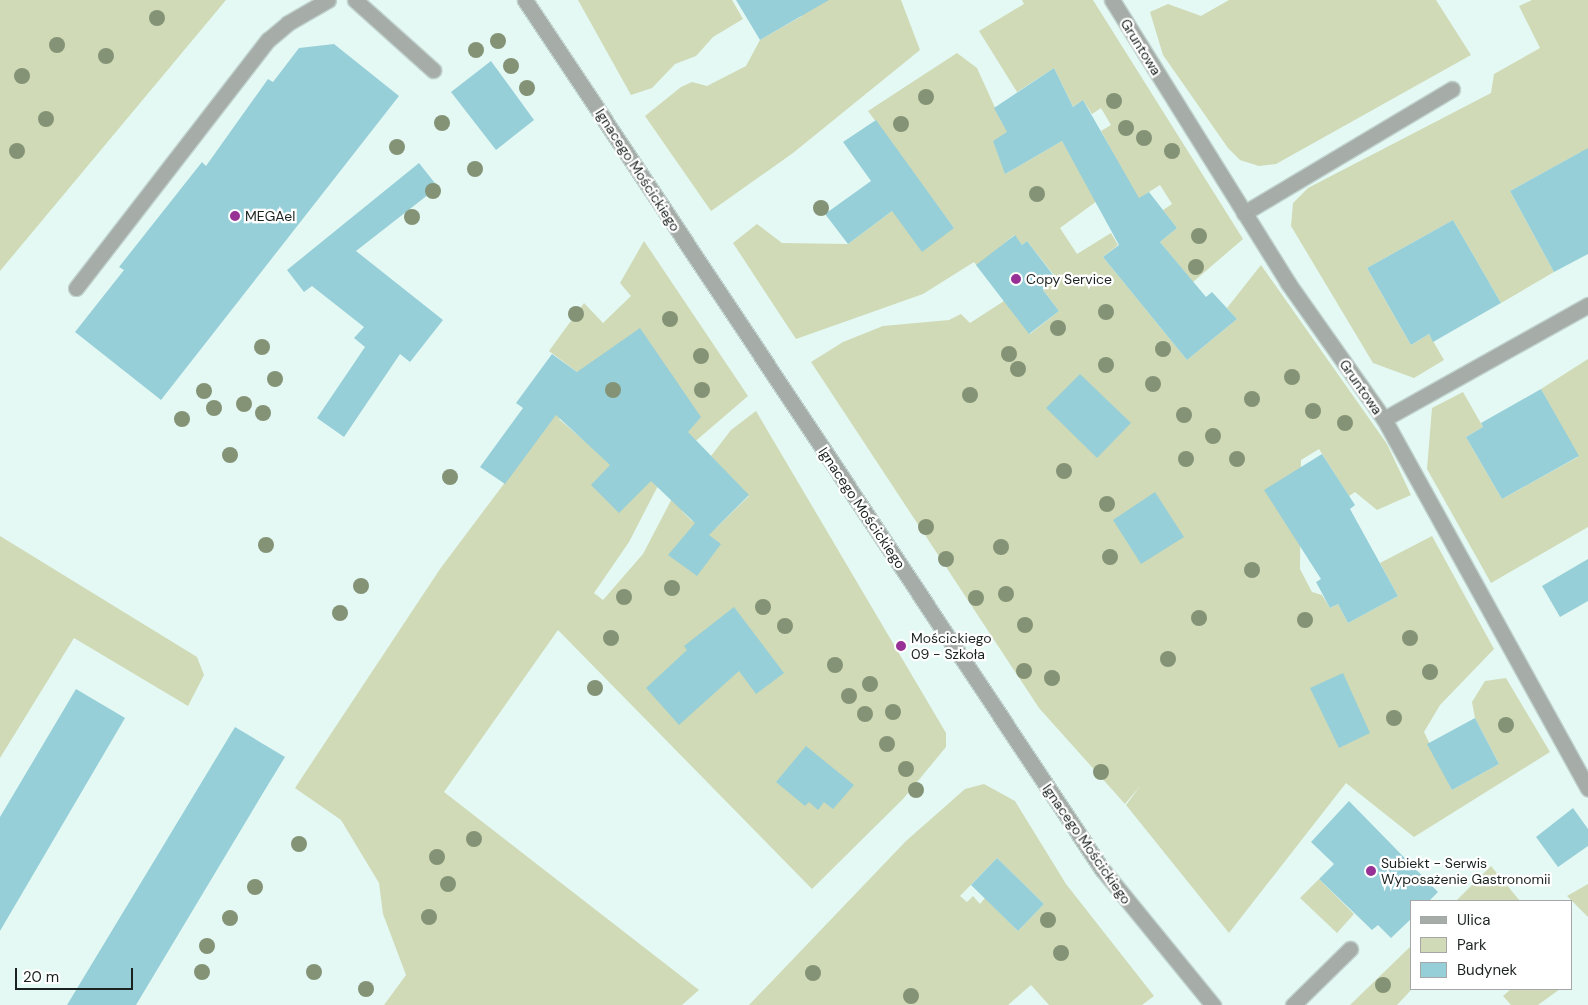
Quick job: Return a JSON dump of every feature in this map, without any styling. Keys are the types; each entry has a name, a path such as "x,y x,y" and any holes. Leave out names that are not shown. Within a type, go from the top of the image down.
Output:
{"street":[{"path":"76,288 268,40 288,23 328,0"},
{"path":"355,0 433,70"},
{"name":"Ignacego Mościckiego","path":"525,0 1102,869 1213,1005"},
{"name":"Gruntowa","path":"1112,0 1244,213 1384,419 1588,788"},
{"path":"1244,213 1452,90"},
{"path":"1384,419 1588,305"},
{"path":"1293,1005 1350,949"}],"green space":[{"path":"0,0 226,0 0,271"},
{"path":"578,0 732,0 743,19 713,37 696,56 675,64 652,88 631,95"},
{"path":"793,0 901,0 920,50 793,153 711,211 645,116 681,87 692,82 707,86 746,66 760,40 802,16"},
{"path":"1022,0 1093,0 1243,239 1193,282 1160,242 1177,228 1163,210 1172,204 1160,185 1138,199 1101,131 1111,125 1101,108 1092,114 1083,100 1073,107 1054,68 1017,92 979,31 1024,4"},
{"path":"1229,0 1436,0 1471,55 1276,164 1259,166 1240,160 1228,148 1163,55 1150,12 1168,4 1201,16"},
{"path":"1532,0 1588,0 1588,164 1581,152 1510,191 1554,272 1501,303 1453,220 1367,268 1411,345 1429,334 1444,360 1414,378 1373,363 1291,226 1293,203 1308,188 1491,93 1494,74 1540,48 1519,6"},
{"path":"957,53 977,68 1002,123 1026,110 1005,174 1062,141 1097,201 1060,228 1077,254 1111,233 1118,245 1103,257 1187,360 1237,319 1227,308 1261,265 1387,444 1411,495 1377,510 1355,492 1349,496 1319,449 1301,460 1300,569 1312,592 1322,595 1330,608 1338,604 1348,623 1398,596 1380,563 1432,536 1494,649 1440,705 1424,732 1452,790 1499,764 1475,718 1472,702 1485,681 1506,678 1550,752 1414,837 1346,783 1229,933 1126,805 1141,785 1125,804 1039,708 811,362 843,342 883,326 949,320 961,314 970,323 1004,301 1030,334 1059,311 1043,290 1057,279 1027,241 1022,245 1014,235 1000,247 1004,253 981,271 974,262 923,294 796,339 733,243 757,224 782,243 848,244 892,211 954,228 868,111"},
{"path":"644,241 748,396 684,451 663,476 629,542 594,593 603,600 643,554 677,489 690,502 682,511 692,521 700,513 716,528 749,496 711,456 731,430 756,411 946,733 946,747 903,799 812,889 558,630 444,792 699,990 682,1005 384,1005 406,975 383,914 379,883 341,820 295,788 440,569 584,377 549,351 584,303 603,323 631,296 620,283","holes":["584,392 589,445 559,419"]},
{"path":"1588,359 1588,527 1491,583 1427,469 1432,408 1463,392 1483,427 1466,437 1502,499 1578,457 1541,389"},
{"path":"0,536 197,657 204,675 188,706 74,638 0,758"},
{"path":"984,784 1015,801 1066,884 1154,996 1142,1005 1049,1005 1031,985 1008,1005 749,1005 906,841 965,789","holes":["997,858 1044,904 1018,931 985,898 980,904 973,896 967,902 960,896"]},
{"path":"1491,866 1519,900 1457,900"},
{"path":"1319,879 1354,914 1337,933 1300,898"},
{"path":"1588,884 1588,917 1573,900 1567,896"},
{"path":"1410,947 1411,990 1397,1005 1350,1005"},
{"path":"1510,990 1559,990 1538,1005 1511,1005 1503,996"}],"building":[{"path":"736,0 829,0 760,40"},
{"name":"MEGAel","path":"334,44 399,96 161,400 75,332 124,270 119,267 202,162 206,166 268,79 273,82 299,48"},
{"path":"491,61 534,120 496,150 451,92"},
{"path":"1054,68 1073,107 1083,100 1139,198 1149,192 1177,228 1160,242 1206,297 1212,292 1237,319 1187,360 1103,257 1119,245 1062,141 1005,174 993,141 1007,132 994,108"},
{"path":"876,120 954,228 922,252 892,211 848,244 825,214 871,181 843,142"},
{"path":"1588,148 1588,254 1554,272 1510,191"},
{"path":"419,163 438,187 356,251 443,320 410,362 400,354 344,437 317,418 365,347 354,338 364,327 312,286 304,292 287,270"},
{"path":"1453,220 1501,303 1433,342 1429,334 1411,345 1367,268"},
{"path":"1015,235 1022,245 1027,241 1057,280 1043,290 1059,311 1029,334 976,265"},
{"path":"640,328 701,417 688,432 749,495 709,535 721,544 697,576 668,555 695,523 651,481 619,513 591,485 610,465 556,415 505,484 480,467 523,408 516,403 552,354 577,372"},
{"path":"1080,374 1131,423 1097,458 1046,408"},
{"path":"1541,389 1579,456 1502,499 1466,437 1483,427 1481,423"},
{"path":"1322,454 1355,505 1350,509 1398,596 1348,623 1338,604 1330,608 1316,582 1321,579 1264,490"},
{"path":"1155,492 1184,537 1141,564 1113,520"},
{"path":"1588,559 1588,601 1560,617 1542,586"},
{"path":"734,607 784,673 756,694 739,671 679,725 646,688 687,650 684,646"},
{"path":"1343,673 1370,733 1339,748 1310,688"},
{"path":"76,689 125,718 0,931 0,817"},
{"path":"1475,718 1499,764 1452,790 1427,744"},
{"path":"235,727 285,757 136,1005 67,1005"},
{"path":"806,746 854,785 833,809 824,802 818,810 809,802 805,806 776,782"},
{"name":"Subiekt - Serwis Wyposażenie Gastronomii","path":"1349,801 1438,892 1430,900 1410,900 1410,920 1391,938 1378,925 1372,930 1319,879 1334,864 1311,842"},
{"path":"1573,808 1588,829 1588,846 1558,867 1536,837"},
{"path":"997,858 1044,904 1018,931 971,885"}],"place":[{"name":"MEGAel","path":"235,216"},
{"name":"Copy Service","path":"1016,279"},
{"name":"Mościckiego 09 - Szkoła","path":"901,646"},
{"name":"Subiekt - Serwis Wyposażenie Gastronomii","path":"1371,871"}]}
